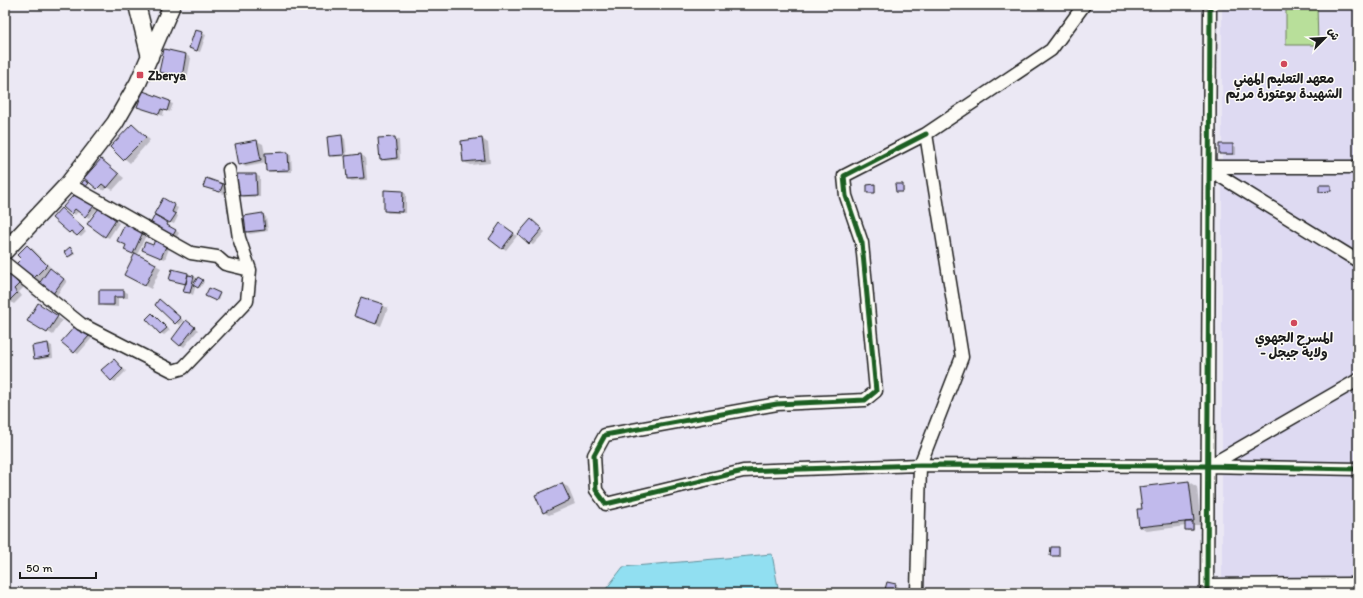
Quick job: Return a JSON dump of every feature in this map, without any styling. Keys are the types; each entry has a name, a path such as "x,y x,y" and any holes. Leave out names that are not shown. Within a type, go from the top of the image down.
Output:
{"main road":[{"path":"137,5 150,57"},
{"path":"5,252 68,184 115,123 150,57 172,5"}],"street":[{"path":"1084,5 1051,50 926,134 844,176 846,196 862,243 876,391 865,400 777,404 605,435 594,455 596,490 606,504 743,471 920,465 1208,466 1358,469"},
{"path":"1210,5 1207,589 1358,584"},
{"path":"916,593 920,465 962,357 926,134"},
{"path":"1210,168 1358,166"},
{"path":"1210,168 1358,261"},
{"path":"5,263 81,324 173,371 183,368 247,301 250,270 239,238 229,170"},
{"path":"68,184 191,253 217,257 225,264 250,270"},
{"path":"1208,466 1358,380"}],"shaded area":[{"path":"1222,5 1358,5 1358,593 1222,593"}],"green space":[{"path":"1286,5 1317,5 1318,45 1286,45"}],"water":[{"path":"772,554 779,593 603,593 623,567"}],"building":[{"path":"195,30 203,32 197,51 189,48"},
{"path":"164,49 186,54 182,77 159,72"},
{"path":"143,91 170,101 167,111 161,109 159,114 137,107"},
{"path":"132,124 146,137 123,160 110,147"},
{"path":"342,135 344,155 329,156 327,137"},
{"path":"395,137 397,158 380,160 378,138"},
{"path":"482,138 485,160 463,162 461,141"},
{"path":"257,140 261,160 239,165 235,144"},
{"path":"1219,144 1233,144 1233,154 1219,154"},
{"path":"288,152 289,170 266,171 265,153"},
{"path":"361,154 364,178 347,179 345,156"},
{"path":"101,159 119,174 107,188 102,184 97,189 84,178"},
{"path":"237,174 256,174 257,195 238,196"},
{"path":"206,178 223,184 220,192 203,187"},
{"path":"84,180 89,183 84,189 80,186"},
{"path":"875,184 875,193 867,193 867,185"},
{"path":"895,184 903,184 903,192 896,192"},
{"path":"1319,185 1331,185 1331,191 1319,192"},
{"path":"384,190 403,191 402,212 384,211"},
{"path":"77,191 94,206 85,217 75,209 71,214 63,207"},
{"path":"163,198 175,205 172,212 176,214 170,223 154,214"},
{"path":"61,208 84,229 77,236 71,231 69,233 52,218"},
{"path":"99,208 116,220 105,237 87,224"},
{"path":"263,213 265,230 246,232 244,216"},
{"path":"155,215 176,230 171,239 149,226"},
{"path":"531,219 542,229 529,244 518,234"},
{"path":"500,223 514,233 502,249 489,239"},
{"path":"125,224 143,232 133,254 124,250 126,245 117,241"},
{"path":"155,239 167,244 161,258 142,250 145,242 153,245"},
{"path":"27,245 47,265 33,279 14,266 21,259 17,255"},
{"path":"70,247 74,253 68,257 64,252"},
{"path":"135,253 156,264 145,286 124,275"},
{"path":"50,268 64,279 52,295 38,285"},
{"path":"5,269 19,284 14,289 17,293 8,302 5,299"},
{"path":"172,269 188,273 186,284 169,280"},
{"path":"188,275 194,276 190,293 183,292"},
{"path":"198,277 203,280 198,288 193,285"},
{"path":"209,288 220,293 216,301 205,296"},
{"path":"99,290 124,290 124,297 114,297 114,305 99,305"},
{"path":"361,297 383,304 376,324 354,316"},
{"path":"159,299 181,318 175,324 155,305"},
{"path":"38,303 58,316 47,333 27,321"},
{"path":"152,313 167,328 160,334 146,319"},
{"path":"186,320 195,327 180,346 172,339"},
{"path":"76,325 89,336 74,353 61,342"},
{"path":"48,343 50,356 34,359 32,346"},
{"path":"114,359 123,369 111,381 101,370"},
{"path":"1189,481 1194,521 1139,527 1137,509 1142,509 1139,487"},
{"path":"562,483 570,500 543,513 535,495"},
{"path":"1185,522 1193,522 1193,530 1185,530"},
{"path":"1051,547 1059,547 1059,556 1050,556"},
{"path":"887,582 896,584 894,593 884,593"}],"cycle path":[{"path":"1207,593 1210,5"},
{"path":"926,134 844,176 846,196 862,243 876,391 865,400 777,404 605,435 594,455 596,490 606,504 743,471 920,465 1207,466 1358,469"}],"place":[{"name":"معهد التعليم المهني الشهيدة بوعتورة مريم","path":"1284,64"},
{"name":"Zberya","path":"140,75"},
{"name":"المسرح الجهوي - ولاية جيجل","path":"1294,323"}]}
